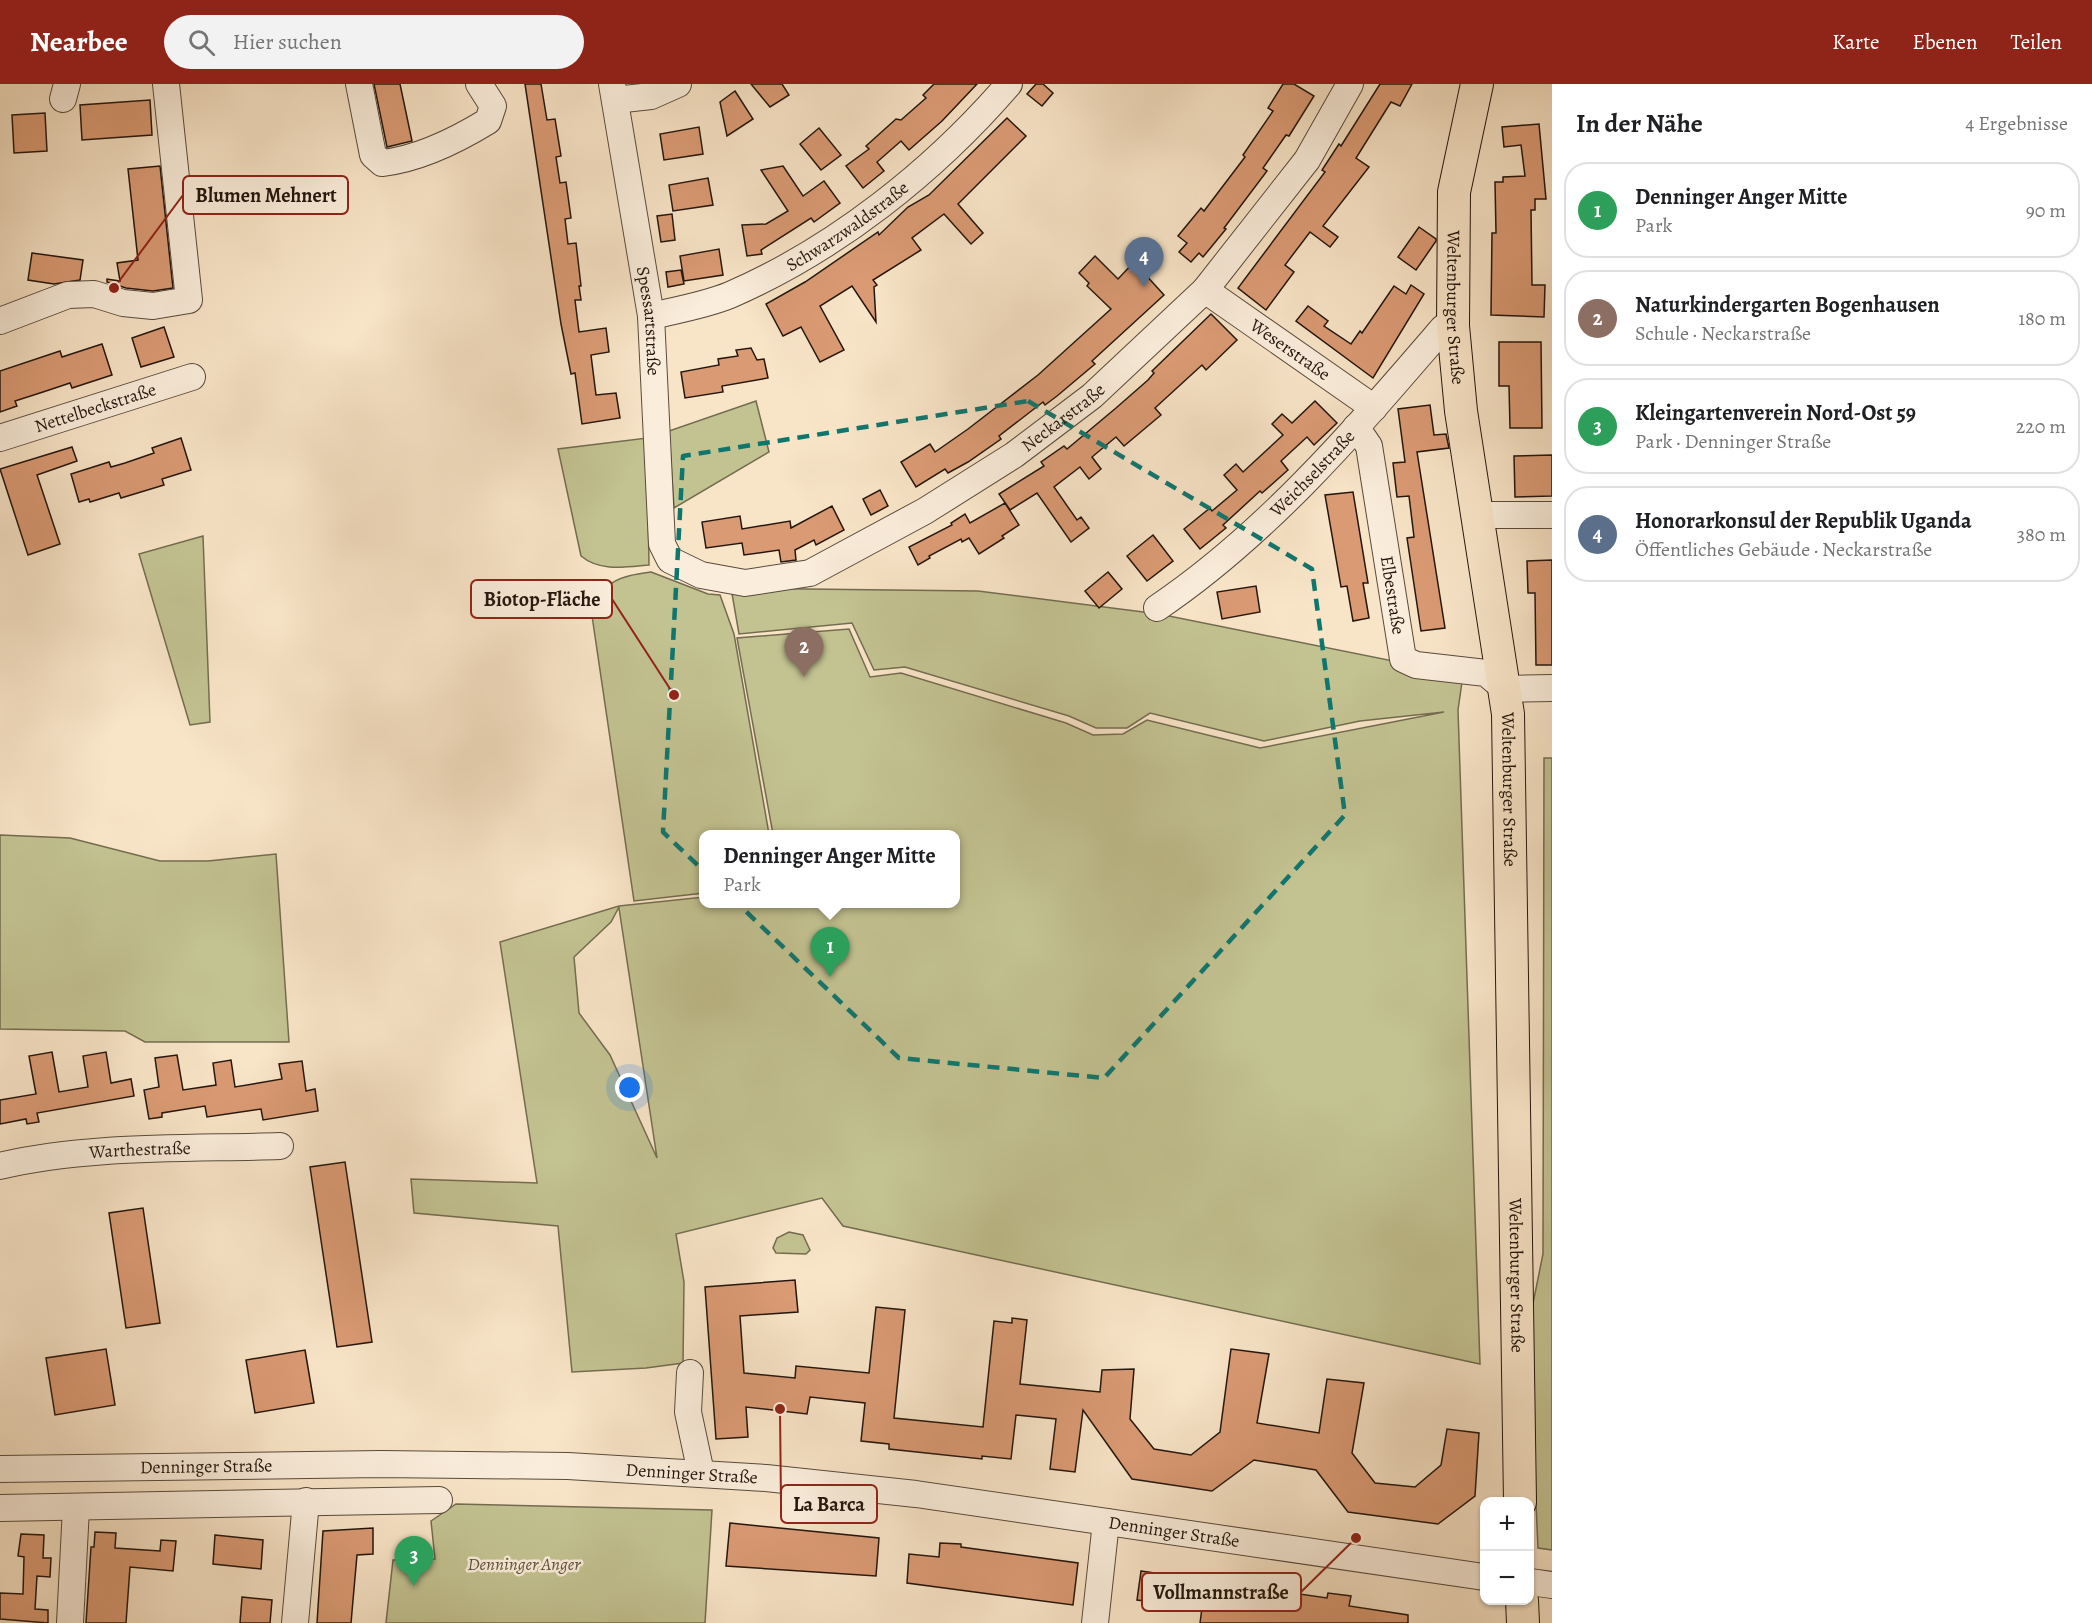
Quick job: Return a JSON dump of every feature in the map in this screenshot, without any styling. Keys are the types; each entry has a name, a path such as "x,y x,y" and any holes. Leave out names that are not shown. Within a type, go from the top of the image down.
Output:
{"main road":[{"name":"Weltenburger Straße","path":"1477,84 1454,192 1453,326 1461,411 1505,688 1520,1497"},
{"path":"1522,1605 1523,1623"}],"street":[{"path":"0,321 68,295 94,294 123,303 153,306 189,300 166,84"},
{"path":"359,84 373,155 382,163 405,160 471,131 488,121 493,106 479,84"},
{"path":"613,92 651,96 678,84"},
{"name":"Schwarzwaldstraße","path":"651,316 729,296 797,260 874,211 938,156 1009,84"},
{"name":"Neckarstraße","path":"670,560 701,575 745,583 810,573 925,511 1014,455 1092,396 1205,290 1307,160 1350,84"},
{"name":"Spessartstraße","path":"613,92 651,316 662,544 670,560"},
{"name":"Weserstraße","path":"1205,290 1374,408"},
{"name":"Weichselstraße","path":"1157,608 1196,581 1289,498 1374,408 1443,328 1453,326"},
{"name":"Nettelbeckstraße","path":"0,438 192,377"},
{"name":"Elbestraße","path":"1356,427 1369,446 1403,659 1416,665 1486,674 1505,688"},
{"path":"1478,515 1552,515"},
{"path":"1505,688 1552,688"},
{"name":"Warthestraße","path":"0,1166 28,1159 143,1150 280,1146"},
{"path":"690,1373 688,1412 701,1473"},
{"name":"Denninger Straße","path":"0,1469 381,1464 568,1466 701,1473 892,1491 1480,1576"},
{"name":"Denninger Straße","path":"0,1508 439,1500"},
{"path":"295,1623 306,1501"},
{"path":"70,1623 76,1508"},
{"path":"1095,1623 1106,1522"},
{"path":"1534,1583 1552,1585"}],"highlighted area":[{"path":"1028,401 1312,569 1345,815 1104,1078 899,1058 663,832 683,456"}],"green space":[{"path":"756,401 769,452 674,508 669,431"},
{"path":"647,438 649,565 614,567 588,561 581,556 558,449"},
{"path":"203,536 210,722 190,725 139,554"},
{"path":"651,572 708,594 720,595 734,634 768,830 699,830 699,894 634,901 591,609 609,585 630,576"},
{"path":"731,588 978,591 1159,614 1463,675 1458,710 1480,1364 843,1226 822,1198 676,1234 684,1282 683,1363 646,1368 572,1372 558,1226 414,1213 411,1179 537,1183 500,942 619,906 699,898 699,908 960,908 960,830 772,830 737,638 849,629 870,677 901,673 1066,723 1093,735 1123,734 1147,720 1260,748 1444,712 1360,721 1264,741 1150,713 1127,728 1096,728 1069,716 905,667 874,670 852,623 739,634","holes":["619,907 657,1158 610,1055 579,1013 574,957 611,922"]},
{"path":"1544,758 1552,758 1552,1550 1538,1548 1528,1328 1543,1254"},
{"path":"0,835 70,838 160,861 208,861 276,854 289,1042 145,1042 125,1031 0,1029"},
{"path":"789,1232 803,1235 810,1250 806,1254 776,1253 773,1248 777,1238"},
{"name":"Denninger Anger","path":"456,1504 712,1510 705,1623 386,1623 393,1560 435,1559 431,1521"}],"building":[{"path":"374,84 400,84 412,141 387,147"},
{"path":"525,84 541,84 547,120 555,119 561,156 556,157 560,183 566,182 571,218 565,219 568,244 576,243 581,286 579,286 581,300 575,300 579,332 606,328 609,352 591,355 596,395 616,393 620,418 582,424 575,373 571,374 561,324"},
{"path":"751,84 782,84 789,95 770,107"},
{"path":"934,84 977,84 942,121 909,150 901,141 877,162 884,171 863,188 846,166 869,149 866,146 896,119 901,120 926,98 923,95"},
{"path":"1036,84 1043,84 1053,93 1042,106 1027,94"},
{"path":"1283,84 1294,84 1314,96 1289,136 1286,135 1263,168 1267,171 1224,228 1226,229 1203,257 1199,253 1191,262 1179,252 1187,243 1178,236 1201,208 1204,211 1245,157 1243,155 1273,111 1268,108"},
{"path":"1380,84 1412,84 1400,106 1391,102 1356,158 1369,167 1323,226 1338,237 1330,247 1310,232 1285,265 1294,272 1266,310 1238,288 1325,172 1322,170 1339,144 1341,146"},
{"path":"735,91 753,119 727,136 720,102"},
{"path":"150,100 152,135 82,140 80,105"},
{"path":"45,113 47,151 14,153 12,115"},
{"path":"1007,118 1026,136 958,204 983,233 971,244 944,214 912,238 921,250 873,280 877,285 874,287 876,322 852,286 820,306 844,350 820,362 801,327 783,336 766,304 805,282 878,232 879,235 908,207 929,195"},
{"path":"1539,124 1546,199 1535,199 1535,210 1531,210 1532,285 1545,285 1544,317 1491,315 1492,233 1496,233 1495,182 1503,182 1503,177 1525,176 1521,145 1504,147 1502,127"},
{"path":"699,127 703,154 664,160 660,134"},
{"path":"819,128 841,155 821,170 800,144"},
{"path":"160,166 173,288 153,291 126,288 107,282 107,279 120,281 117,263 138,260 128,169"},
{"path":"783,166 803,196 824,181 840,203 814,222 811,218 761,250 762,254 747,256 742,225 766,224 788,211 761,170"},
{"path":"708,178 713,205 673,211 669,185"},
{"path":"672,214 675,240 661,242 657,216"},
{"path":"1419,227 1436,241 1416,270 1398,257"},
{"path":"719,249 723,275 684,281 680,256"},
{"path":"32,253 83,260 80,280 54,284 28,280"},
{"path":"1095,256 1118,279 1134,262 1164,295 1092,361 1095,364 1057,396 1045,405 1043,402 999,436 1001,439 968,462 948,473 945,469 916,487 901,462 930,444 935,452 968,429 1038,375 1111,309 1087,286 1089,283 1079,273"},
{"path":"681,270 684,284 668,287 666,272"},
{"path":"1411,285 1424,294 1373,378 1296,321 1308,306 1328,321 1324,326 1351,344 1360,331 1362,333 1394,286 1406,294"},
{"path":"1211,314 1237,340 1206,370 1202,365 1155,408 1161,415 1124,446 1116,437 1092,457 1101,469 1089,479 1080,467 1054,487 1077,520 1081,517 1089,528 1071,542 1037,493 1010,510 999,494 1044,466 1041,462 1064,446 1067,449 1116,408 1148,380 1154,373 1152,371"},
{"path":"164,327 174,357 141,367 132,338"},
{"path":"1499,342 1541,342 1542,428 1510,428 1509,386 1499,386"},
{"path":"102,344 112,375 72,388 70,383 15,401 17,406 0,412 0,371 60,351 62,357"},
{"path":"751,348 757,360 764,359 768,378 722,386 723,392 685,398 681,372 719,365 718,359 738,356 736,350"},
{"path":"1315,401 1337,423 1314,445 1307,437 1281,461 1288,470 1262,493 1260,491 1223,525 1226,528 1200,549 1184,529 1210,508 1212,511 1237,490 1224,475 1236,464 1243,472 1283,435 1272,424 1282,414 1292,423"},
{"path":"1430,405 1434,435 1446,434 1449,448 1417,452 1445,628 1421,631 1407,538 1414,537 1409,496 1397,497 1393,463 1405,462 1398,409"},
{"path":"181,438 191,470 162,479 164,485 121,498 119,493 90,502 89,499 79,502 71,474 109,462 111,467 125,463 154,453 152,448"},
{"path":"72,447 77,461 37,475 60,544 28,555 0,469"},
{"path":"1552,455 1552,496 1515,497 1514,456"},
{"path":"880,490 888,506 871,515 863,499"},
{"path":"1353,492 1368,583 1363,583 1369,618 1353,621 1347,586 1341,587 1325,495"},
{"path":"1005,503 1019,525 1002,536 1004,538 979,554 969,538 962,542 961,539 929,556 930,558 918,565 909,547 952,525 951,523 965,514 970,523"},
{"path":"832,506 844,530 816,545 814,540 795,550 796,560 781,562 779,550 744,555 742,543 706,548 702,522 740,516 742,529 790,521 791,528"},
{"path":"1153,535 1173,561 1147,581 1127,556"},
{"path":"1552,560 1552,665 1536,665 1535,593 1528,593 1527,561"},
{"path":"1108,572 1122,589 1099,608 1085,591"},
{"path":"1256,586 1260,612 1222,619 1217,592"},
{"path":"52,1052 59,1092 88,1087 83,1056 106,1052 111,1083 131,1079 134,1096 37,1113 39,1122 27,1124 26,1119 0,1124 0,1100 36,1094 29,1056"},
{"path":"177,1055 183,1090 216,1085 213,1063 231,1060 235,1087 282,1079 279,1064 302,1061 306,1091 315,1089 318,1111 263,1120 261,1109 207,1117 205,1106 162,1113 162,1117 149,1119 144,1090 159,1087 155,1058"},
{"path":"345,1162 372,1342 337,1347 310,1167"},
{"path":"143,1208 160,1323 126,1328 109,1213"},
{"path":"795,1280 798,1312 740,1316 744,1373 795,1378 796,1366 869,1373 876,1307 905,1310 894,1418 983,1427 994,1321 1012,1323 1012,1318 1027,1320 1020,1384 1100,1392 1102,1370 1134,1369 1130,1419 1154,1449 1191,1455 1220,1432 1231,1349 1269,1354 1257,1423 1319,1433 1327,1379 1364,1383 1352,1453 1375,1483 1415,1487 1441,1465 1447,1429 1479,1433 1475,1496 1438,1524 1348,1512 1316,1470 1254,1460 1212,1491 1132,1479 1083,1410 1075,1472 1050,1469 1056,1419 1016,1415 1011,1459 982,1456 982,1459 889,1449 889,1444 861,1441 865,1403 810,1397 807,1414 746,1407 748,1437 716,1439 705,1287"},
{"path":"106,1349 115,1405 55,1415 46,1358"},
{"path":"305,1350 314,1403 255,1413 246,1360"},
{"path":"730,1523 879,1538 876,1576 726,1566"},
{"path":"373,1528 373,1554 357,1555 351,1623 317,1623 323,1531"},
{"path":"95,1532 116,1533 115,1548 160,1551 161,1540 176,1541 173,1571 130,1567 126,1623 86,1623 91,1547 94,1547"},
{"path":"21,1534 44,1535 43,1558 51,1558 50,1577 37,1576 35,1609 48,1610 48,1623 0,1619 0,1593 23,1594 24,1557 18,1556"},
{"path":"215,1535 263,1540 261,1569 213,1564"},
{"path":"940,1543 961,1544 961,1547 1078,1563 1073,1605 907,1583 909,1554 939,1557"},
{"path":"1141,1571 1327,1598 1328,1593 1351,1596 1349,1606 1408,1615 1408,1623 1200,1623 1202,1608 1137,1600"},
{"path":"242,1597 272,1600 270,1623 240,1623"}],"place":[{"name":"Honorarkonsul der Republik Uganda","path":"1144,287"},
{"name":"Blumen Mehnert","path":"114,288"},
{"name":"Naturkindergarten Bogenhausen","path":"804,677"},
{"name":"Biotop-Fläche","path":"674,695"},
{"name":"Denninger Anger Mitte","path":"830,977"},
{"name":"La Barca","path":"780,1409"},
{"name":"Vollmannstraße","path":"1356,1538"},
{"name":"Kleingartenverein Nord-Ost 59","path":"414,1586"}]}
